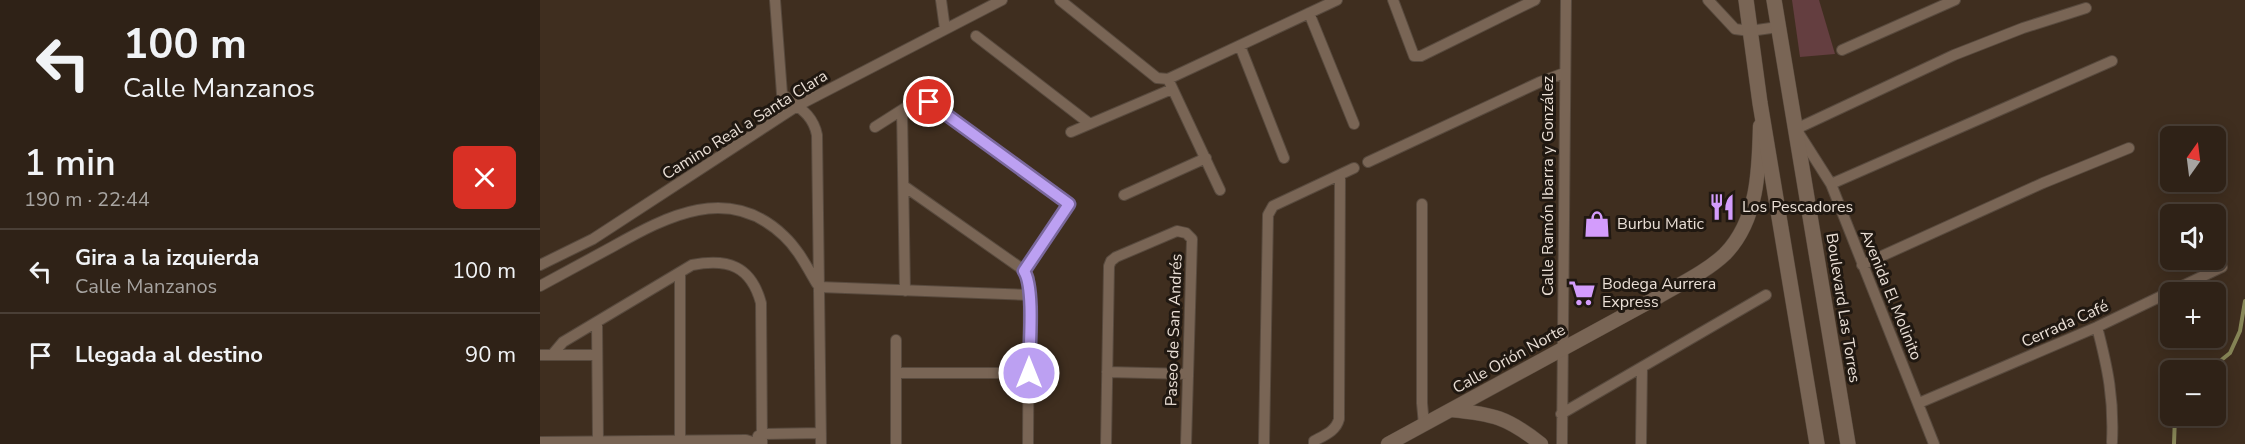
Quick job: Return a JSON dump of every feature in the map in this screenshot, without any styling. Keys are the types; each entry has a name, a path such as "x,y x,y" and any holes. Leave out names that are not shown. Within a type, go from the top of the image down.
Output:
{"main road":[{"path":"1746,0 1760,103 1817,444"},
{"name":"Boulevard Las Torres","path":"1774,0 1848,444"}],"street":[{"path":"540,442 821,439 817,135 808,113 783,94 775,0"},
{"path":"941,0 945,29"},
{"name":"Camino Real a Santa Clara","path":"540,265 592,239 797,106 1002,0"},
{"path":"1060,0 1157,78 1170,84 1220,190"},
{"path":"1071,132 1170,84 1239,46 1337,0"},
{"path":"1393,0 1414,56 1421,56 1535,0"},
{"name":"Calle Ramón Ibarra y González","path":"1562,444 1566,0"},
{"path":"1708,0 1735,29 1750,31 1779,27"},
{"path":"1842,50 1955,0"},
{"path":"1796,129 1954,55 2023,28 2086,8"},
{"path":"1310,13 1354,124"},
{"path":"976,36 1090,124"},
{"path":"1239,46 1284,158"},
{"path":"1831,184 2112,61"},
{"path":"1368,162 1564,73"},
{"path":"875,127 919,99 924,99 1069,204 1024,271"},
{"name":"Calle Orión Norte","path":"1388,444 1700,273 1725,253 1743,228 1753,202 1758,179 1760,103"},
{"path":"902,110 905,291"},
{"name":"Avenida El Molinito","path":"1796,129 1831,184 1934,444"},
{"path":"1862,265 2043,183 2129,148"},
{"path":"1124,195 1206,158"},
{"path":"1264,444 1268,215 1273,206 1354,168"},
{"path":"1314,443 1333,431 1339,419 1340,175"},
{"path":"904,186 1024,271 1029,278 1028,444"},
{"path":"1422,204 1422,403 1424,424"},
{"path":"540,286 651,225 678,213 705,208 726,208 747,213 767,223 794,247 819,287"},
{"name":"Paseo de San Andrés","path":"1106,444 1109,266 1111,261 1177,231 1186,233 1192,239 1186,444"},
{"path":"546,355 563,342 692,266 711,262 726,263 745,274 757,289 761,303 761,441"},
{"name":"Cerrada Café","path":"1919,403 2097,327 2216,270"},
{"path":"680,273 680,441"},
{"path":"819,287 1029,294"},
{"path":"1561,414 1766,295"},
{"path":"597,322 598,442"},
{"path":"2097,327 2109,375 2113,410 2112,442"},
{"path":"896,340 896,444"},
{"path":"546,355 597,354"},
{"path":"1641,444 1642,367"},
{"path":"1107,372 1188,374"},
{"path":"896,373 1029,373"},
{"path":"1451,410 1488,414 1517,425 1541,444"}],"shaded area":[{"path":"1792,0 1819,0 1835,54 1800,57"}],"waterway":[{"path":"2221,360 2230,353 2240,331 2245,301"},
{"path":"2174,444 2175,426"}],"place":[{"name":"Los Pescadores","path":"1722,207"},
{"name":"Burbu Matic","path":"1597,224"},
{"name":"Bodega Aurrera Express","path":"1582,293"}],"route":[{"path":"929,102 1069,204 1024,271 1029,278 1029,373"}]}
